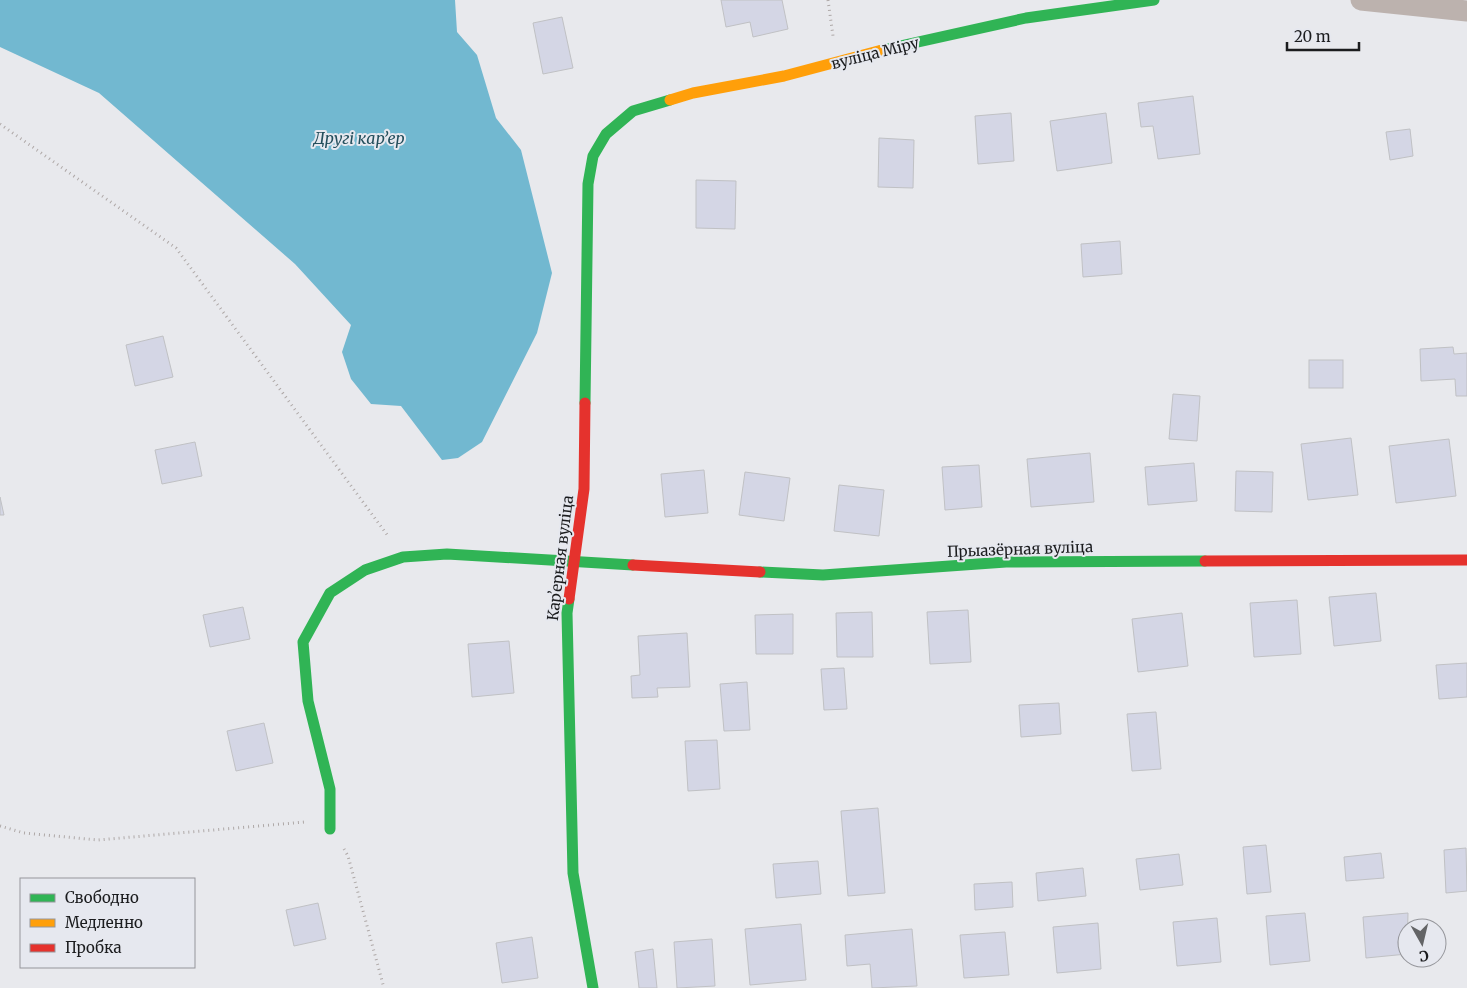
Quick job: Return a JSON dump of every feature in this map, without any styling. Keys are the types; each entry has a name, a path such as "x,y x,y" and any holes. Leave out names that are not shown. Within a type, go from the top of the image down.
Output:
{"street":[{"name":"вуліца Міру","path":"606,134 633,111 693,93 784,76 1024,9 1154,0"},
{"path":"1361,0 1467,11"},
{"name":"Карʼерная вуліца","path":"593,988 574,873 567,613 584,490 588,184 593,156 606,134"},
{"name":"Прыазёрная вуліца","path":"330,829 330,789 308,701 304,642 330,593 365,570 403,557 447,554 523,557 575,562 823,575 1006,562 1467,560"}],"path":[{"path":"828,0 837,62"},
{"path":"0,124 176,248 403,557"},
{"path":"0,826 24,834 98,840 306,822 330,829 348,856 384,988"}],"water":[{"name":"Другі карʼер","path":"0,0 455,0 457,32 477,55 496,118 521,150 552,273 537,333 482,442 458,458 442,460 401,406 371,404 351,379 342,352 351,325 295,264 99,93 0,47"}],"building":[{"path":"721,0 782,0 788,29 753,37 750,22 726,27"},
{"path":"562,17 573,68 543,74 533,23"},
{"path":"1193,96 1200,154 1158,159 1153,126 1141,127 1138,103"},
{"path":"1011,113 1014,161 978,164 975,116"},
{"path":"1106,113 1112,163 1057,171 1050,121"},
{"path":"1410,129 1413,156 1390,160 1386,132"},
{"path":"879,138 914,140 913,188 878,187"},
{"path":"696,180 736,181 735,229 696,228"},
{"path":"1120,241 1122,274 1083,277 1081,244"},
{"path":"163,336 173,377 135,386 126,345"},
{"path":"1453,347 1454,354 1467,353 1467,396 1456,396 1455,379 1421,381 1420,349"},
{"path":"1309,360 1343,360 1343,388 1309,388"},
{"path":"1173,394 1200,396 1197,441 1169,439"},
{"path":"1351,438 1358,495 1308,500 1301,444"},
{"path":"1449,439 1456,496 1396,503 1389,446"},
{"path":"195,442 202,476 162,484 155,450"},
{"path":"1090,453 1094,502 1031,507 1027,459"},
{"path":"1194,463 1197,501 1148,505 1145,467"},
{"path":"979,465 982,507 945,510 942,467"},
{"path":"704,470 708,513 665,517 661,474"},
{"path":"1236,471 1273,472 1272,512 1235,511"},
{"path":"745,472 790,478 784,521 739,515"},
{"path":"839,485 884,490 879,536 834,531"},
{"path":"0,497 4,515 0,515"},
{"path":"1376,593 1381,641 1334,646 1329,597"},
{"path":"1297,600 1301,654 1254,657 1250,603"},
{"path":"243,607 250,639 210,647 203,615"},
{"path":"968,610 971,662 930,664 927,612"},
{"path":"872,612 873,657 837,657 836,613"},
{"path":"1182,613 1188,666 1138,672 1132,619"},
{"path":"793,614 793,654 756,654 755,615"},
{"path":"687,633 690,687 657,688 658,697 632,698 631,676 640,675 638,636"},
{"path":"509,641 514,693 472,697 468,644"},
{"path":"1467,663 1467,697 1439,699 1436,665"},
{"path":"844,668 847,709 824,710 821,669"},
{"path":"747,682 750,730 724,731 720,684"},
{"path":"1059,703 1061,734 1021,737 1019,705"},
{"path":"1156,712 1161,769 1132,771 1127,714"},
{"path":"264,723 273,763 236,771 227,731"},
{"path":"717,740 720,789 688,791 685,741"},
{"path":"878,808 885,893 848,896 841,811"},
{"path":"1266,845 1271,892 1247,894 1243,847"},
{"path":"1466,848 1467,891 1446,893 1444,850"},
{"path":"1381,853 1384,878 1346,881 1344,857"},
{"path":"1179,854 1183,885 1140,890 1136,859"},
{"path":"818,861 821,894 776,898 773,864"},
{"path":"1083,868 1086,896 1038,901 1036,873"},
{"path":"1012,882 1013,907 975,910 974,884"},
{"path":"318,903 326,939 294,946 286,910"},
{"path":"1305,913 1310,961 1270,965 1266,916"},
{"path":"1408,913 1408,918 1397,918 1397,955 1366,958 1363,917"},
{"path":"1217,918 1221,962 1177,966 1173,922"},
{"path":"1098,923 1101,969 1057,973 1053,927"},
{"path":"801,924 806,980 750,985 745,929"},
{"path":"912,929 917,986 872,988 870,964 847,966 845,935"},
{"path":"1005,932 1009,975 964,978 960,935"},
{"path":"532,937 538,978 502,983 496,943"},
{"path":"712,939 715,986 677,988 674,942"},
{"path":"653,949 657,988 639,988 635,952"}],"traffic: fast":[{"path":"882,50 1026,18 1154,0"},
{"path":"585,403 588,184 593,156 606,134 633,111 670,100"},
{"path":"330,829 330,789 308,701 303,642 330,593 365,570 403,557 447,554 633,565"},
{"path":"760,572 823,575 1006,562 1205,561"},
{"path":"569,599 567,613 573,873 593,988"}],"traffic: slow":[{"path":"670,100 693,93 784,76 882,50"}],"traffic: jam":[{"path":"569,599 584,489 585,403"},
{"path":"1205,561 1467,560"},
{"path":"633,565 760,572"}]}
